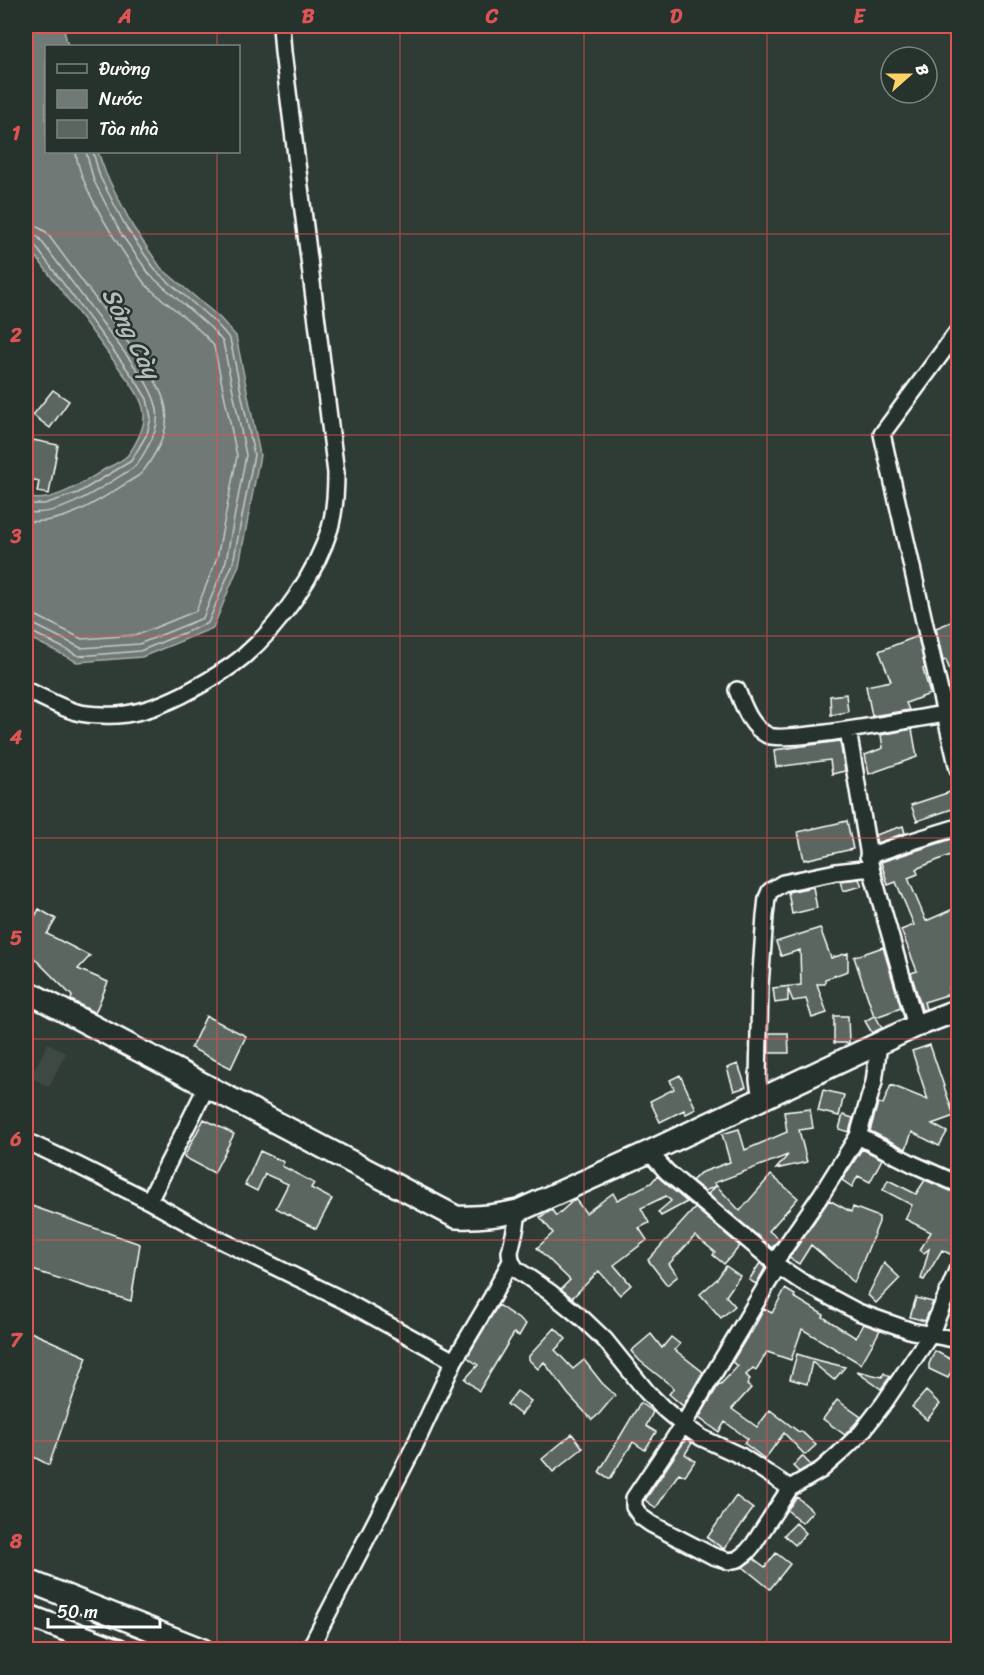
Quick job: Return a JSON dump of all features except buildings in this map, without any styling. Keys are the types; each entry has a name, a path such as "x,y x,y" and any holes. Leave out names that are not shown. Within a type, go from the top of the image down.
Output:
{"street":[{"path":"26,690 76,712 105,716 142,712 168,702 230,666 267,634 288,607 323,548 331,526 336,473 281,26"},
{"path":"958,331 882,434 958,769"},
{"path":"737,690 748,715 758,729 770,737 848,730 945,714"},
{"path":"848,730 870,862 916,1026"},
{"path":"761,1099 758,1080 760,986 765,916 770,891 783,883 870,862 906,843 958,827"},
{"path":"26,991 456,1217 478,1218 518,1211 916,1026 958,1010"},
{"path":"879,1044 874,1082 858,1136 776,1265 683,1425 634,1498 634,1507 641,1517 713,1557 729,1562 747,1552 790,1488 821,1470 861,1433 930,1335 958,1269"},
{"path":"149,1201 207,1086"},
{"path":"858,1136 958,1184"},
{"path":"26,1141 345,1301 454,1361"},
{"path":"649,1152 667,1172 776,1265 802,1282 858,1311 912,1331 958,1340"},
{"path":"518,1211 510,1252 511,1261 516,1269 583,1319 605,1340 647,1392 683,1425 702,1438 741,1456 790,1488"},
{"path":"309,1650 414,1447 454,1361 488,1305 511,1261"},
{"path":"26,1580 203,1650"},
{"path":"26,1615 119,1650"}],"shaded area":[{"path":"48,1043 66,1053 49,1087 30,1077"}],"water":[{"name":"Sông Cày","path":"26,26 63,26 68,45 45,45 45,153 98,153 106,174 133,227 161,268 220,318 236,336 260,455 239,565 213,628 142,657 77,662 26,636 26,497 36,499 57,495 123,460 130,453 138,438 144,422 144,414 131,384 26,243"}]}
